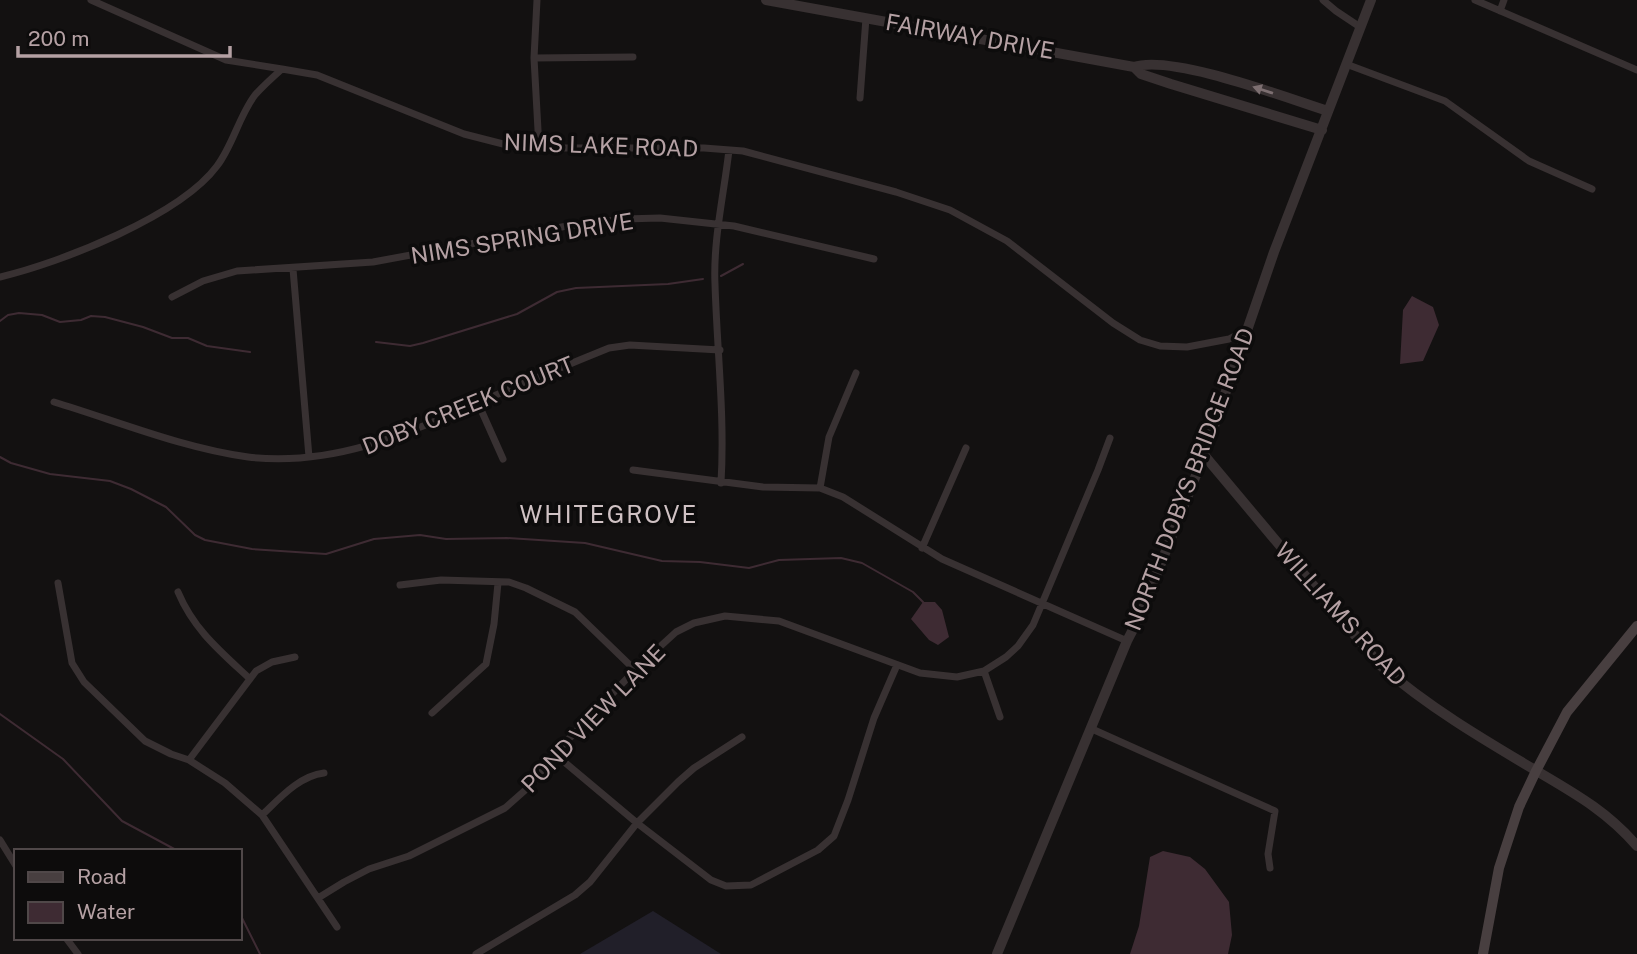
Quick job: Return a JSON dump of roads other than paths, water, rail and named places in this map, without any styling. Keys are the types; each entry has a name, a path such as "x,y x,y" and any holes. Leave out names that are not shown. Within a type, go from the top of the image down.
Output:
{"main road":[{"path":"1483,954 1499,868 1518,807 1567,712 1637,626"}],"street":[{"name":"NIMS LAKE ROAD","path":"91,0 226,60 317,75 464,134 508,145 539,148 690,147 743,151 896,192 950,210 1007,242 1113,323 1140,340 1160,346 1187,347 1229,339 1246,330"},
{"path":"537,0 534,58 539,148"},
{"name":"FAIRWAY DRIVE","path":"765,0 1134,67 1143,64 1179,67 1328,111"},
{"path":"1324,0 1360,27"},
{"name":"NORTH DOBYS BRIDGE ROAD","path":"997,954 1127,641 1140,616 1203,455 1246,330 1371,0"},
{"path":"1475,0 1637,70"},
{"path":"1500,11 1504,0"},
{"path":"860,98 866,18"},
{"path":"534,58 633,57"},
{"path":"1346,64 1445,100 1529,161 1592,190"},
{"name":"FAIRWAY DRIVE","path":"1134,67 1141,74 1322,130"},
{"path":"0,277 104,240 176,204 217,166 254,97 282,69"},
{"path":"721,483 724,437 715,282 716,243 729,150"},
{"name":"NIMS SPRING DRIVE","path":"172,297 220,275 237,271 373,262 568,226 624,219 701,221 752,230 874,259"},
{"path":"293,269 309,457"},
{"name":"DOBY CREEK COURT","path":"54,402 209,450 249,457 309,457 361,449 398,436 609,348 630,345 720,350"},
{"path":"820,488 829,437 856,373"},
{"path":"478,403 503,458"},
{"name":"POND VIEW LANE","path":"318,898 344,882 409,856 505,808 531,785 635,670 676,632 694,623 724,616 759,617 779,621 920,673 957,677 984,671 1018,646 1043,604 1110,439"},
{"path":"922,548 966,448"},
{"name":"WILLIAMS ROAD","path":"1203,455 1380,664 1409,690 1597,807 1637,846"},
{"path":"632,470 721,483 820,488 843,497 942,559 1127,641"},
{"path":"400,585 441,580 509,582 526,588 575,612 635,670"},
{"path":"58,583 72,663 84,682 145,741 189,760 225,783 262,815 337,927"},
{"path":"432,713 486,664 498,583"},
{"path":"178,592 188,615 214,645 250,679"},
{"path":"189,760 256,671 272,662 295,657"},
{"path":"556,755 711,880 726,886 751,885 818,850 830,841 838,830 874,718 897,665"},
{"path":"984,671 1000,718"},
{"path":"1092,729 1275,811 1268,854 1270,869"},
{"path":"476,954 575,895 590,882 637,823 694,768 742,737"},
{"path":"262,815 289,790 314,774 324,773"},
{"path":"0,840 14,863"}],"water":[{"path":"1412,296 1433,307 1439,325 1423,361 1400,364 1403,310"},
{"path":"923,602 935,602 942,610 949,637 938,645 929,640 911,619"},
{"path":"1163,851 1190,857 1205,869 1229,902 1232,935 1228,954 1130,954 1139,926 1150,857"}],"waterway":[{"path":"721,276 743,264"},
{"path":"376,342 410,346 423,343 517,314 557,292 576,288 668,284 703,279"},
{"path":"0,321 8,315 19,313 42,315 60,322 91,316 105,317 172,338 188,338 207,346 250,352"},
{"path":"0,457 11,463 50,474 110,481 166,507 195,535 205,540 252,549 326,554 374,539 420,535 446,539 507,538 585,543 662,561 749,568 779,560 841,558 862,563 913,592 923,602"},
{"path":"0,714 63,759 122,821 174,849"},
{"path":"242,918 260,954"}],"district":[{"name":"WHITEGROVE","path":"609,514"}]}
